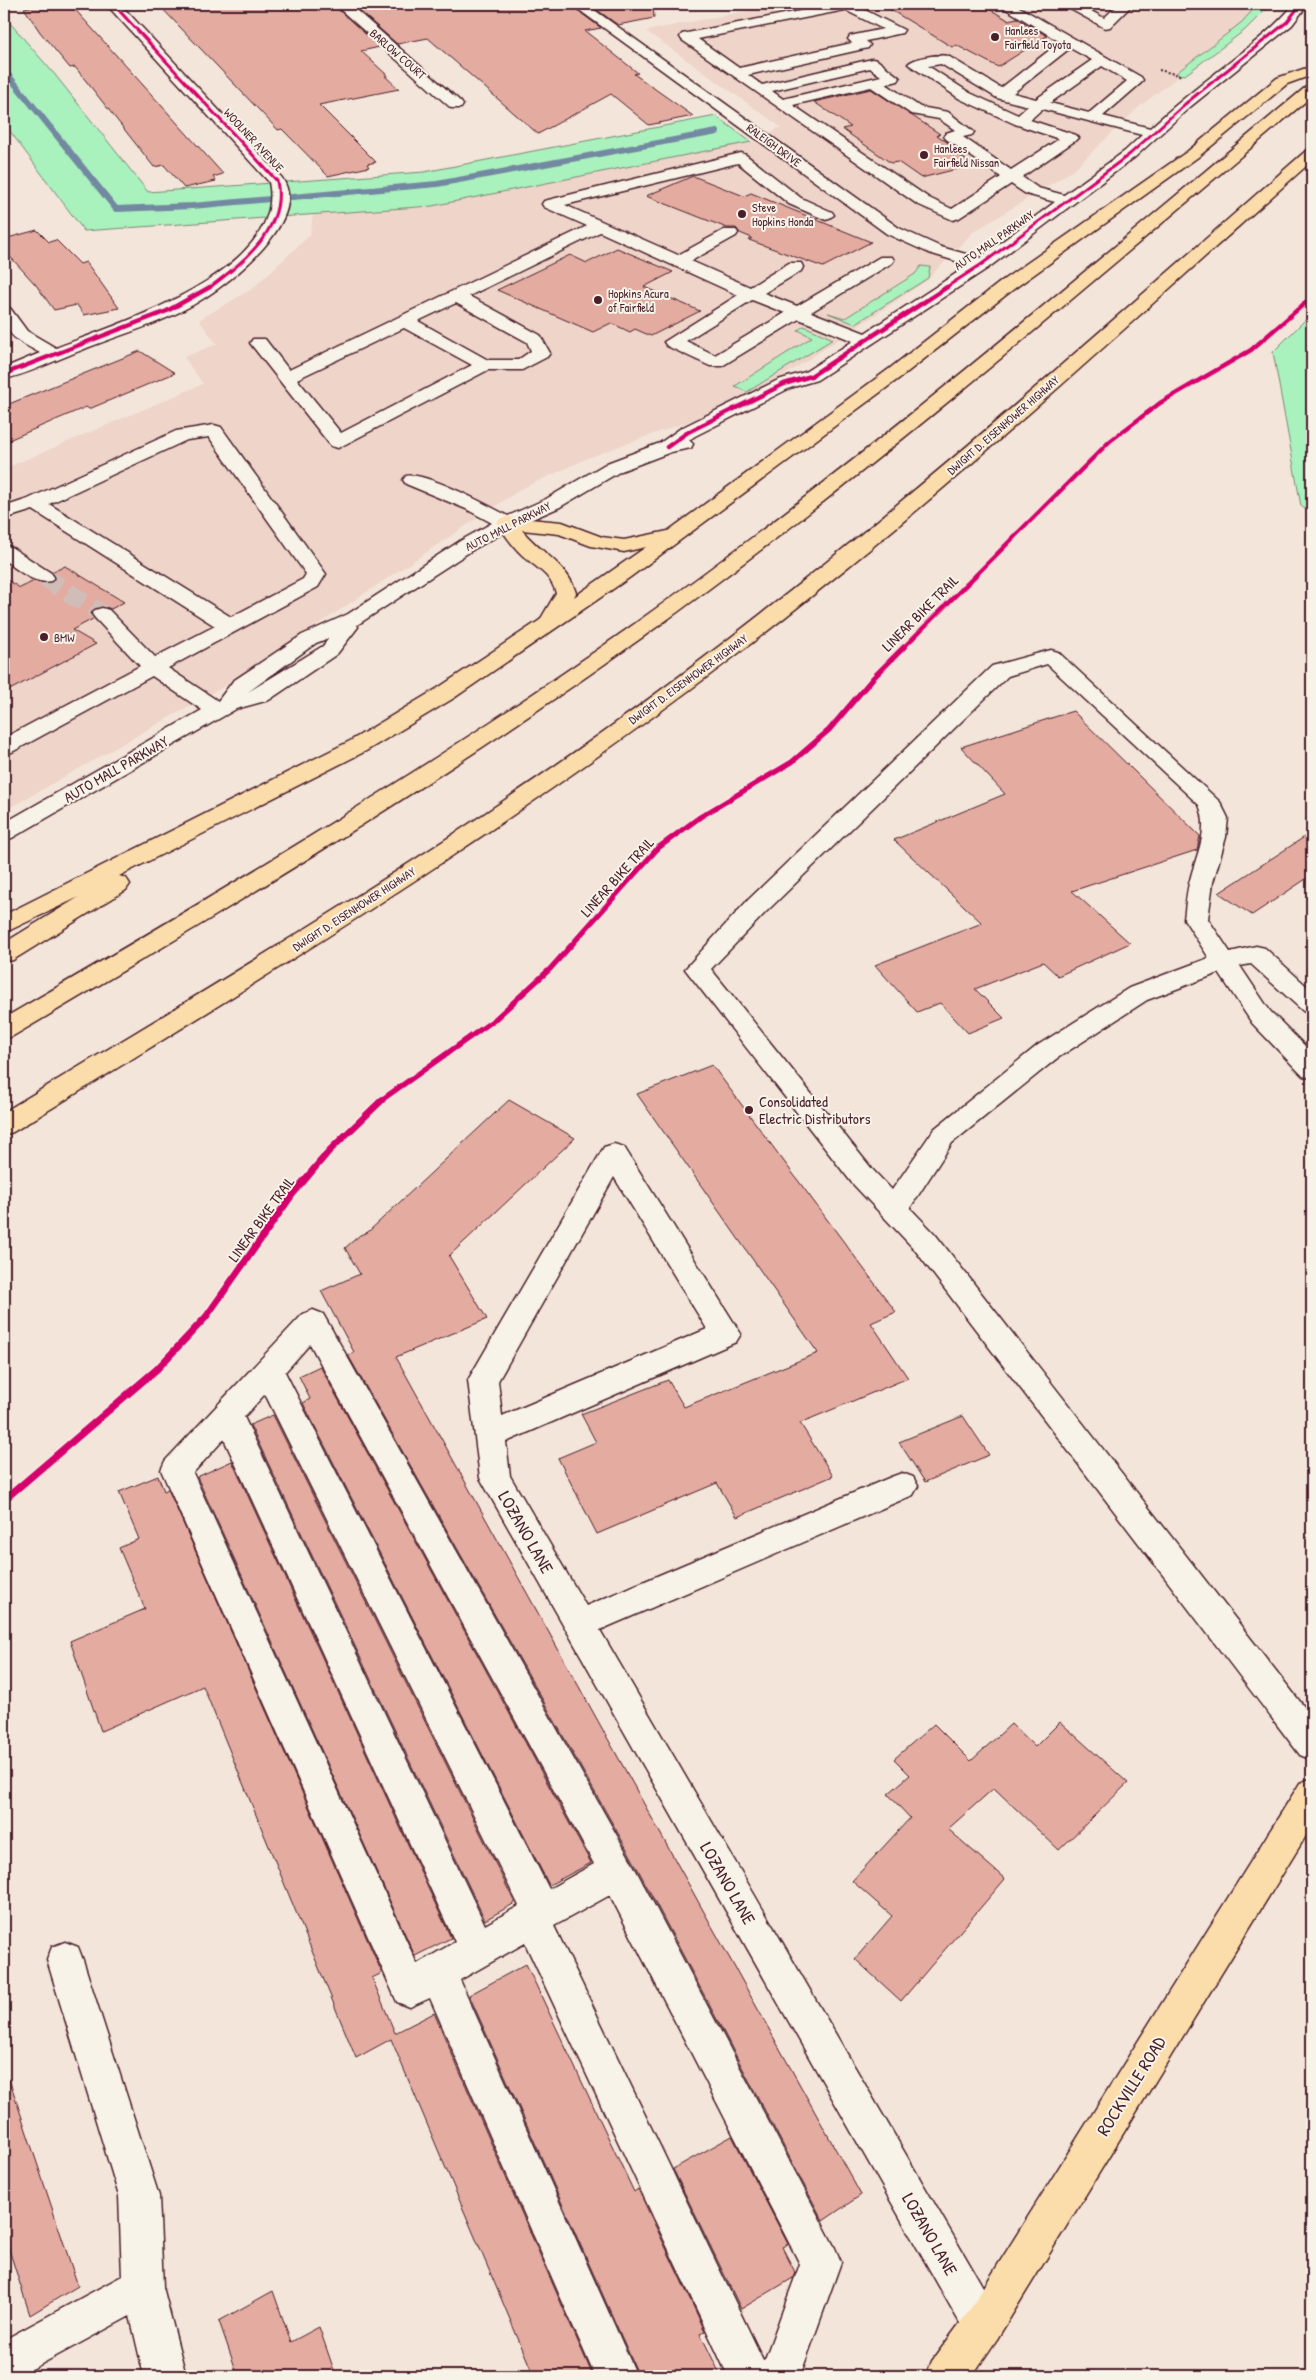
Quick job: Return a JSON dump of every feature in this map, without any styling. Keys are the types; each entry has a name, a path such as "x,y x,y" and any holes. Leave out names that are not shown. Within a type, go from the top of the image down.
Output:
{"main road":[{"path":"4,925 358,746 446,693 687,526 895,373 1009,284 1193,154 1282,81 1312,70"},
{"path":"4,1030 219,904 345,826 526,709 643,628 747,552 894,436 1312,89"},
{"name":"DWIGHT D. EISENHOWER HIGHWAY","path":"4,1125 302,944 499,814 673,692 806,591 944,477 1312,154"},
{"path":"507,524 562,528 598,542 624,546 658,539 687,526"},
{"path":"507,524 528,551 551,567 563,580 566,593 548,624"},
{"path":"4,954 242,805"},
{"name":"ROCKVILLE ROAD","path":"948,2376 983,2325 1312,1795"}],"street":[{"name":"WOOLNER AVENUE","path":"4,374 159,314 195,296 230,271 269,233 280,208 281,189 277,181 113,4"},
{"name":"BARLOW COURT","path":"341,4 456,105"},
{"name":"RALEIGH DRIVE","path":"578,4 893,231 935,250 982,264"},
{"path":"1005,4 1136,80 1092,118"},
{"path":"1068,4 1105,24 1122,4"},
{"name":"AUTO MALL PARKWAY","path":"667,447 688,432 784,384 811,376 982,264 1130,154 1185,104 1287,22 1301,4"},
{"path":"736,73 863,45 854,39 897,30 868,18 851,5 687,37 736,73 788,106 923,201 953,215 1071,138 1020,121 965,96 916,64 944,59 1002,95 1153,133"},
{"path":"1002,95 1070,41"},
{"path":"1020,121 1039,104 1101,60"},
{"path":"739,120 893,78 872,63 762,89"},
{"path":"874,82 916,111 943,115 967,132 951,136 1032,191 1067,202"},
{"path":"826,215 794,201 741,158 550,204 751,294 868,340"},
{"path":"794,201 837,190"},
{"path":"286,378 600,226"},
{"path":"679,261 730,233"},
{"path":"795,267 673,342 716,362 886,260"},
{"path":"259,343 338,442 485,365 522,365 542,353 534,339 456,296"},
{"path":"4,312 21,334 54,354"},
{"path":"405,321 485,365"},
{"name":"AUTO MALL PARKWAY","path":"4,833 222,707 261,696 330,650 355,618 467,545 507,524 554,503 614,467 667,447 705,441 752,420 804,392 811,376"},
{"path":"4,513 36,503 183,435 214,431 316,574 311,583 4,747"},
{"path":"413,480 473,505 507,524"},
{"path":"36,503 230,626"},
{"path":"4,551 44,577"},
{"path":"102,614 153,667 222,707"},
{"path":"1312,1069 1261,1017 1196,919 1201,882 1214,837 1216,818 1209,802 1052,656 1000,671 757,906 698,969 862,1176 925,1242 1312,1744"},
{"path":"894,1209 943,1136 1047,1052 1138,994 1223,962 1256,954 1312,1005"},
{"name":"LOZANO LANE","path":"489,1435 726,1334 614,1154 483,1380 489,1435 495,1478 983,2325"},
{"path":"617,1871 410,1989 176,1470 313,1322 617,1871 821,2262 772,2375"},
{"path":"268,1371 537,1916 772,2375"},
{"path":"228,1415 478,1950"},
{"path":"579,1624 902,1486"},
{"path":"65,1960 139,2196 143,2287 165,2376"},
{"path":"438,1972 616,2376"},
{"path":"4,2362 143,2287"}],"shaded area":[{"path":"782,4 1263,4 1221,44 1140,106 1072,171 972,233 926,281 770,385 706,415 590,457 521,489 235,680 4,811 4,469 203,384 184,357 217,344 199,320 252,289 310,235 313,214 433,206 751,142 781,127 646,31"}],"green space":[{"path":"1258,4 1271,4 1245,30 1185,75 1175,74 1242,22"},
{"path":"4,16 56,76 148,192 424,172 716,116 751,142 432,206 84,231 4,123"},
{"path":"921,266 930,267 928,278 855,324 828,313 845,318 915,274"},
{"path":"1312,313 1312,514 1301,506 1273,352"},
{"path":"804,326 833,339 747,392 735,386 812,337 798,330"}],"building":[{"path":"57,4 60,7 71,5 223,174 213,177 216,181 184,188 164,165 154,167 75,67 70,68 40,32 24,8"},
{"path":"158,4 332,4 380,47 361,51 399,89 319,105 376,162 367,164 369,167 328,176 282,129 278,130"},
{"path":"352,4 569,4 601,28 585,31 638,73 634,74 693,116 649,125 611,94 538,134 428,38 397,44"},
{"path":"589,4 653,4 654,18 618,25"},
{"path":"881,4 981,4 1008,20 1017,18 1047,36 998,67 956,45 952,47"},
{"path":"871,89 940,134 937,135 961,152 956,153 973,165 921,178 898,162 891,163 842,129 851,127 814,102"},
{"name":"Steve Hopkins Honda","path":"693,176 744,196 751,193 871,242 823,267 749,240 752,238 740,233 736,228 727,228 646,196"},
{"path":"37,230 49,242 56,240 80,264 86,262 119,308 84,315 77,305 54,310 36,285 4,250 4,239"},
{"name":"Hopkins Acura of Fairfield","path":"617,248 673,272 644,287 700,311 651,336 635,329 630,332 611,323 593,332 497,290 570,255 587,263"},
{"path":"140,351 175,373 89,409 86,407 4,442 4,406"},
{"name":"BMW","path":"65,566 124,602 111,609 103,606 94,608 90,614 93,619 72,630 96,644 4,693 4,578 20,588 34,581 51,583 56,577 53,572"},
{"path":"1073,711 1200,836 1197,850 1072,891 1130,943 1058,976 1043,962 975,989 1004,1018 968,1033 940,1003 917,1012 875,965 982,923 894,840 1005,794 961,747"},
{"path":"1312,832 1312,875 1252,915 1219,893"},
{"path":"712,1065 896,1312 871,1323 908,1378 800,1423 833,1476 737,1517 717,1483 597,1534 558,1458 596,1442 581,1414 668,1380 684,1407 818,1353 637,1094"},
{"path":"509,1100 575,1138 449,1256 487,1319 396,1357 861,2195 823,2221 632,1858 348,1355 354,1352 321,1291 360,1274 345,1248 360,1235 368,1232"},
{"path":"320,1366 591,1863 549,1885 303,1403 310,1399 299,1376"},
{"path":"273,1415 515,1903 485,1920 250,1425"},
{"path":"963,1416 989,1455 925,1482 899,1442"},
{"path":"232,1461 451,1938 415,1956 197,1477"},
{"path":"158,1476 164,1491 168,1489 382,1973 372,1978 395,2033 434,2013 593,2376 534,2376 391,2039 356,2058 203,1686 101,1731 70,1641 145,1609 119,1548 139,1539 119,1492"},
{"path":"1060,1722 1128,1783 1059,1850 994,1788 948,1829 1005,1879 901,2001 855,1959 892,1916 852,1881 910,1818 888,1794 910,1775 894,1759 934,1724 971,1761 1011,1724 1035,1747"},
{"path":"526,1964 634,2192 638,2189 705,2331 700,2333 721,2376 639,2376 469,1995"},
{"path":"9,2079 78,2286 30,2315 4,2234 4,2080"},
{"path":"732,2136 788,2244 782,2247 795,2272 793,2278 741,2309 673,2169"},
{"path":"273,2291 291,2342 319,2327 336,2376 238,2376 219,2321"}],"waterway":[{"path":"4,70 116,209 192,206 437,184 717,132"}],"tunnel":[{"path":"44,577 102,614"}],"cycle path":[{"path":"4,374 157,315 195,297 224,277 255,248 268,231 277,214 280,197 277,181 113,4"},
{"path":"667,447 688,432 784,384 811,376 982,264 1130,154 1185,104 1287,22 1301,4"},
{"name":"LINEAR BIKE TRAIL","path":"4,1500 157,1369 206,1317 292,1195 329,1151 376,1104 494,1020 550,969 658,848 700,817 792,762 829,730 873,678 1110,441 1160,403 1251,350 1312,297"}],"place":[{"name":"Hanlees Fairfield Toyota","path":"995,37"},
{"name":"Hanlees Fairfield Nissan","path":"924,155"},
{"name":"Steve Hopkins Honda","path":"742,214"},
{"name":"Hopkins Acura of Fairfield","path":"598,300"},
{"name":"BMW","path":"44,637"},
{"name":"Consolidated Electric Distributors","path":"749,1110"}]}
